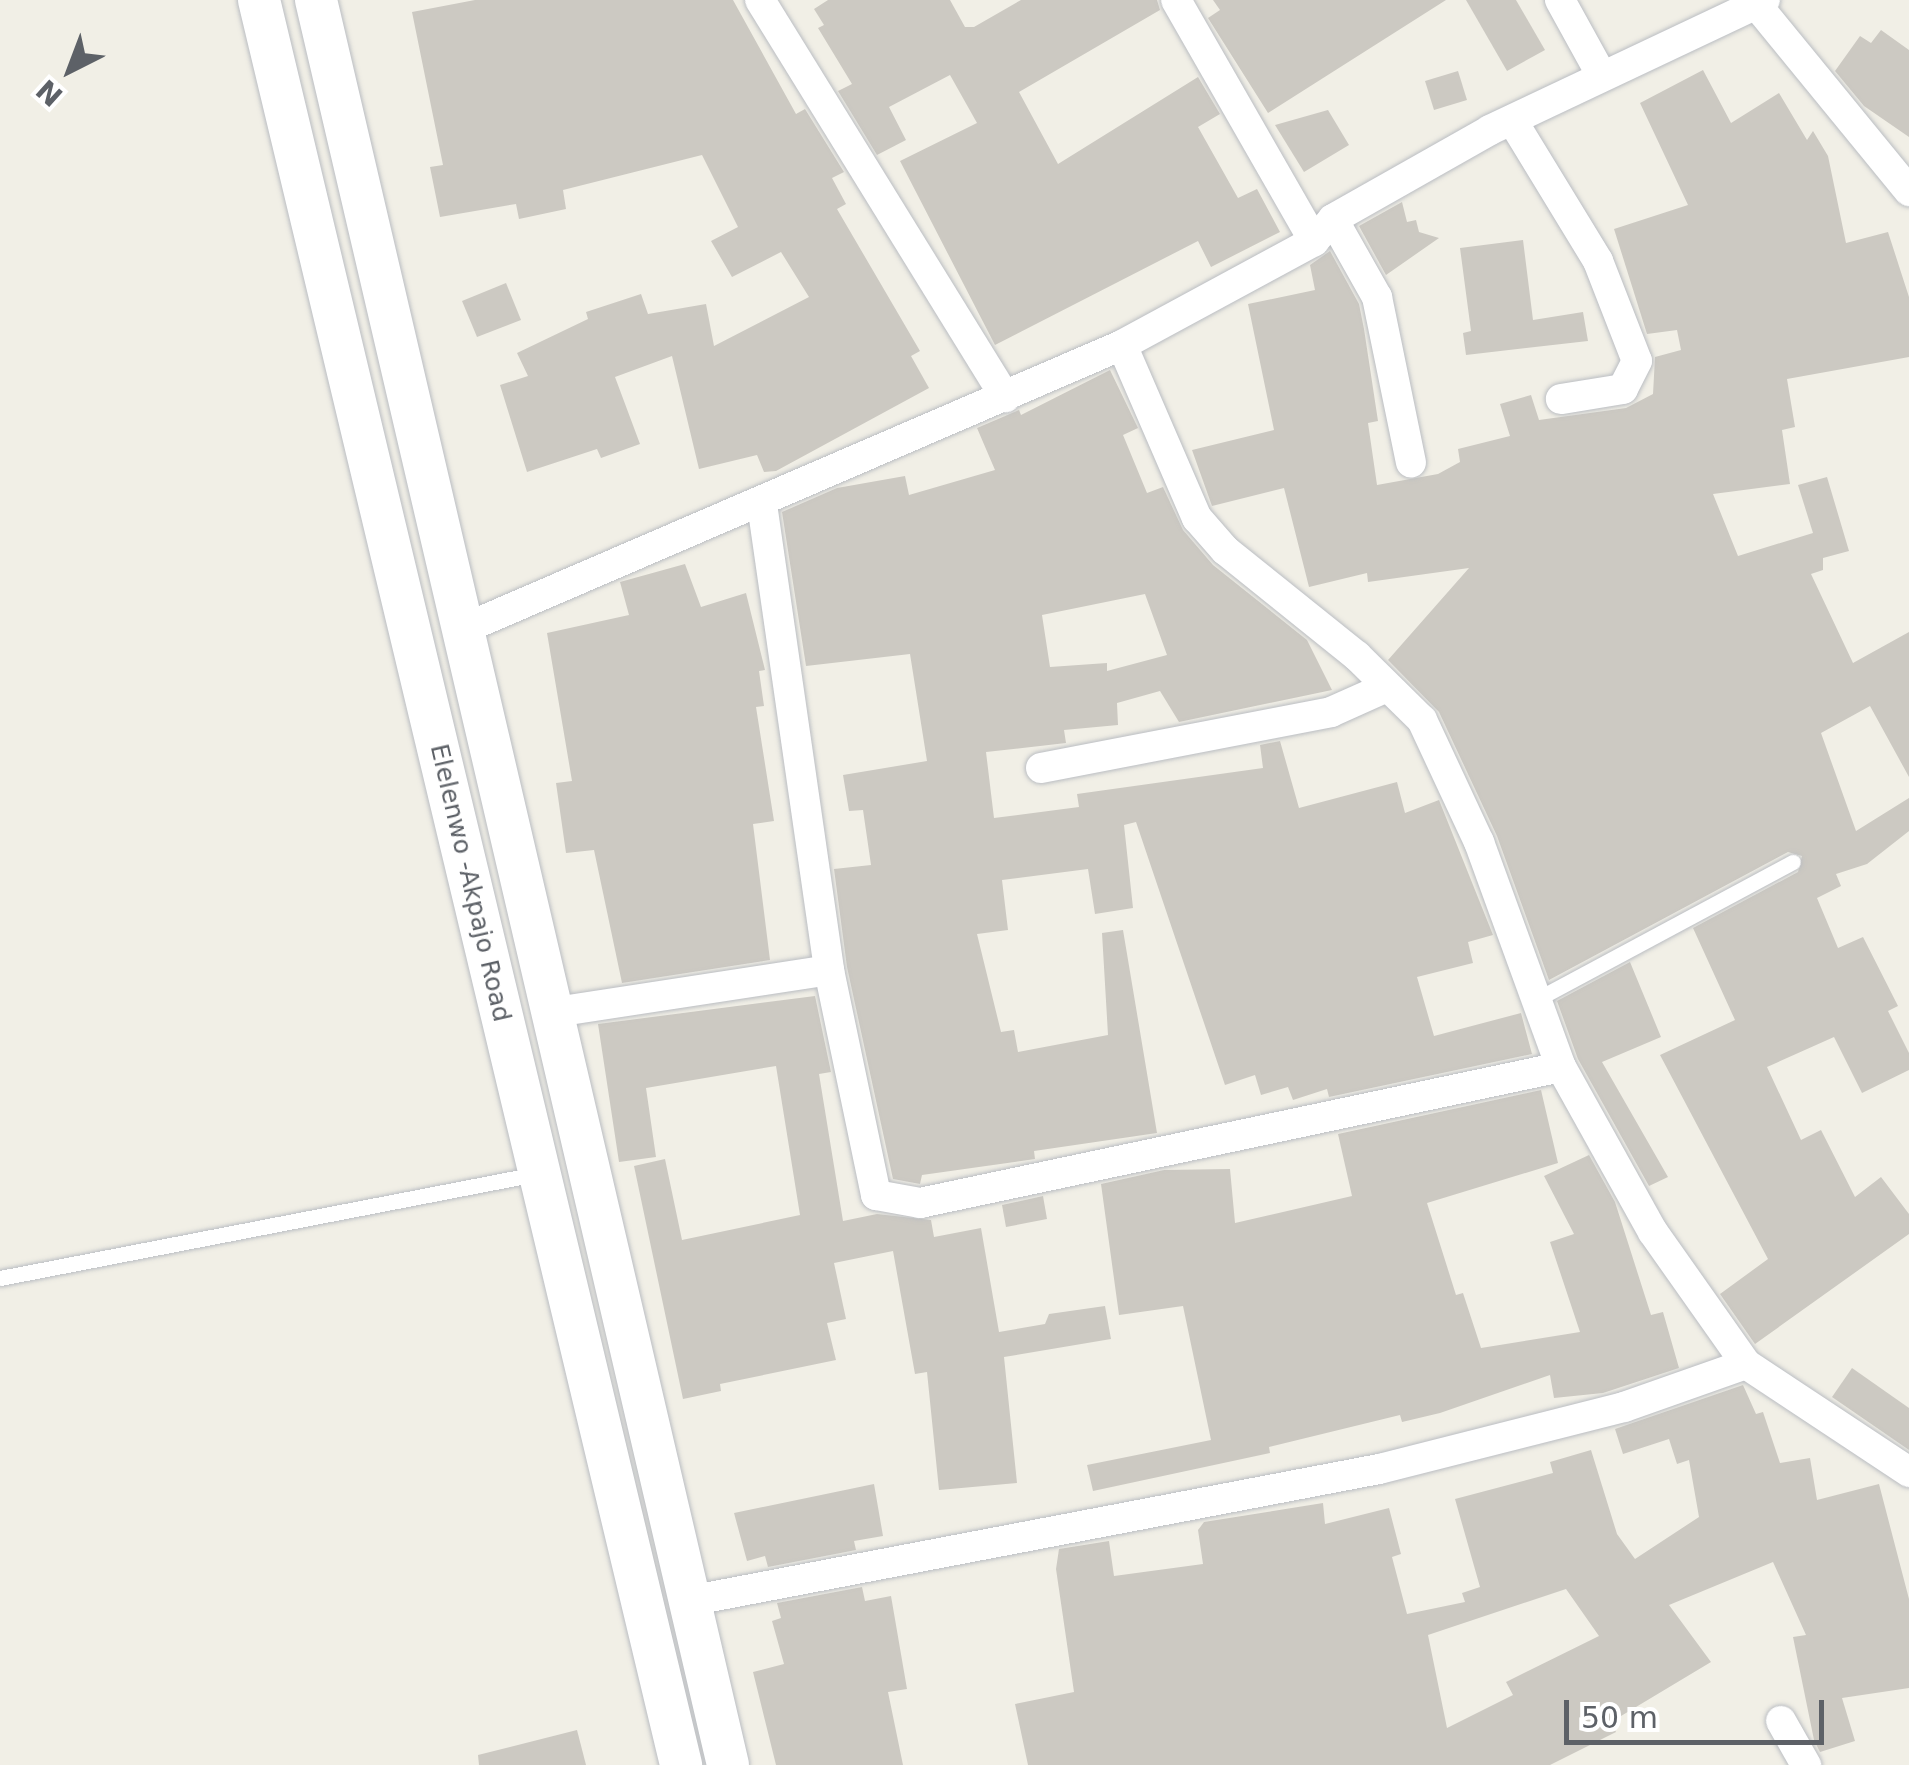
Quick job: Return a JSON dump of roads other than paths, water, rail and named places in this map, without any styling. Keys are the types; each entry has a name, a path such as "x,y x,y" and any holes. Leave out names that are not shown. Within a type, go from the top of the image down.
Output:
{"main road":[{"name":"Elelenwo -Akpajo Road","path":"259,0 681,1765"},
{"name":"Elelenwo -Akpajo Road","path":"316,0 549,1013 728,1765"}],"street":[{"path":"760,0 1005,397"},
{"path":"1176,0 1323,230 1376,297 1411,463"},
{"path":"1560,0 1602,76"},
{"path":"461,630 762,504 1122,345 1512,120 1760,2 1909,191"},
{"path":"1512,120 1598,261 1637,361 1623,389 1561,398"},
{"path":"1122,345 1197,518 1225,550 1422,720 1479,842 1562,1067 1652,1232 1746,1364 1909,1472"},
{"path":"762,504 828,970 876,1195 902,1203 1250,1138 1562,1067"},
{"path":"1042,768 1331,712 1387,687"},
{"path":"549,1013 828,970"},
{"path":"689,1600 1379,1468 1624,1407 1746,1364"},
{"path":"1781,1721 1806,1765"}],"lane":[{"path":"1539,998 1793,862"},
{"path":"0,1278 540,1174"}]}
